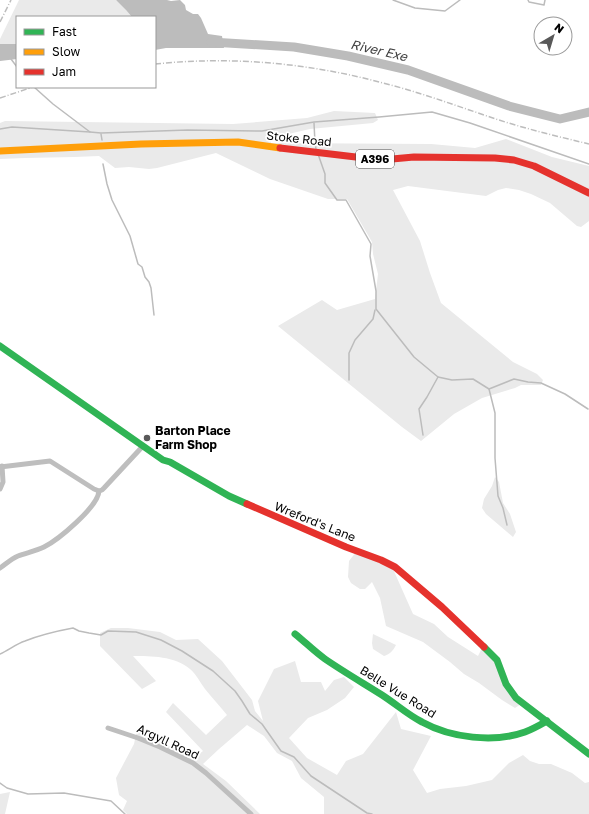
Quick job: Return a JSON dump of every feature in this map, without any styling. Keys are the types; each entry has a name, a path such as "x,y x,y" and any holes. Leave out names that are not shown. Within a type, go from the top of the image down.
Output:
{"street":[{"name":"Stoke Road","path":"0,152 141,144 238,142 381,160 414,157 501,159 514,160 534,166 589,194"},
{"name":"Wreford's Lane","path":"0,346 163,460 170,462 248,506 381,560 394,567 442,607 497,660 506,684 516,698 589,754"},
{"path":"0,568 18,556 44,546 54,540 81,518 97,499 99,491 104,488 143,446"},
{"path":"0,489 3,482 1,466 50,461 91,488 99,491"},
{"name":"Belle Vue Road","path":"296,634 326,660 384,696 410,716 437,729 475,738 499,738 517,735 538,727 547,721"},
{"name":"Argyll Road","path":"108,728 138,738 193,763 251,814"}],"shaded area":[{"path":"19,0 116,0 131,16 16,16 16,44 0,44 0,39"},
{"path":"116,0 180,0 185,5 186,10 193,14 198,14 208,34 222,36 224,48 166,48 156,50 156,16 131,16"},
{"path":"0,44 16,44 16,59 0,61"},
{"path":"334,111 375,113 378,120 373,123 310,129 271,138 271,143 431,144 475,148 506,139 552,157 589,166 589,221 581,227 577,226 550,203 519,190 506,188 486,196 408,186 393,190 420,241 441,303 513,362 537,374 543,380 541,385 521,385 482,398 454,414 421,441 278,326 322,300 337,310 375,299 378,274 373,254 372,242 347,199 328,199 270,179 216,153 149,169 129,167 115,168 99,156 0,159 0,123 5,121 233,124 307,118"},
{"path":"495,477 499,482 503,503 510,514 516,532 513,537 486,514 482,508 484,499 492,486"},
{"path":"356,552 393,569 413,614 434,624 448,637 478,656 482,648 493,659 521,704 515,708 464,674 423,642 386,626 380,598 372,582 365,589 360,589 351,583 348,577 349,561"},
{"path":"111,628 128,628 160,632 176,640 198,639 222,661 252,700 255,711 263,721 258,701 274,669 295,661 301,682 321,682 325,691 334,680 344,677 354,687 345,698 327,710 308,718 289,738 307,758 337,775 346,761 363,754 396,712 401,729 431,736 413,770 427,793 440,789 466,786 492,780 509,763 523,755 530,761 539,764 551,764 572,773 585,783 589,782 589,814 324,814 324,797 301,778 292,761 277,753 264,736 247,725 203,764 226,781 260,814 127,814 123,810 127,801 119,795 116,778 134,744 137,730 194,758 203,751 166,712 173,703 206,735 227,715 192,671 177,661 155,657 133,656 156,681 142,689 100,646 100,633"},
{"path":"373,634 396,645 390,653 384,656 373,649"},
{"path":"10,792 5,814 0,814 0,794"}],"waterway":[{"path":"393,0 415,8 445,11 460,0"},
{"path":"528,0 529,2 544,5 545,0"},
{"name":"River Exe","path":"211,42 294,47 348,56 408,70 509,106 560,119 589,112"},
{"path":"11,59 16,66"},
{"path":"35,88 53,104 90,132"},
{"path":"0,129 12,127 101,133 188,130 262,131 314,122 432,112 470,123 589,164"},
{"path":"314,123 316,149"},
{"path":"101,134 102,140"},
{"path":"318,154 325,174 325,183 337,200 346,200 371,244 370,256 376,291 376,309 414,357 438,377 452,380 473,379 489,389 495,413 495,458 498,496 503,508 507,525"},
{"path":"103,164 112,200 130,236 138,264 142,267 145,277 149,282 154,315"},
{"path":"349,380 349,353 355,340 373,319 375,310"},
{"path":"423,435 419,409 438,377"},
{"path":"489,389 514,379 541,383 565,394 588,409"},
{"path":"0,654 31,639 49,633 73,628 79,631 101,635 108,631 136,632 161,640 182,651 213,671 235,691 250,714 262,724 281,751 294,757 311,776 367,813 372,814"},
{"path":"0,783 7,788 28,794 64,793 111,801 125,814"}],"railway":[{"path":"0,22 11,0"},
{"path":"156,64 241,61 327,70 396,87 514,125 589,144"},
{"path":"0,98 30,88"}],"traffic: fast":[{"path":"0,346 163,460 170,462 229,496 247,504"},
{"path":"295,634 325,659 412,716 446,732 473,737 500,737 525,732 547,721"},
{"path":"484,647 497,660 506,684 516,698 589,754"}],"traffic: slow":[{"path":"0,151 141,144 238,142 280,148"}],"traffic: jam":[{"path":"280,148 381,160 414,157 495,158 514,160 534,166 589,193"},
{"path":"247,504 395,567 442,607 484,647"}],"place":[{"name":"Barton Place Farm Shop","path":"147,438"}]}
